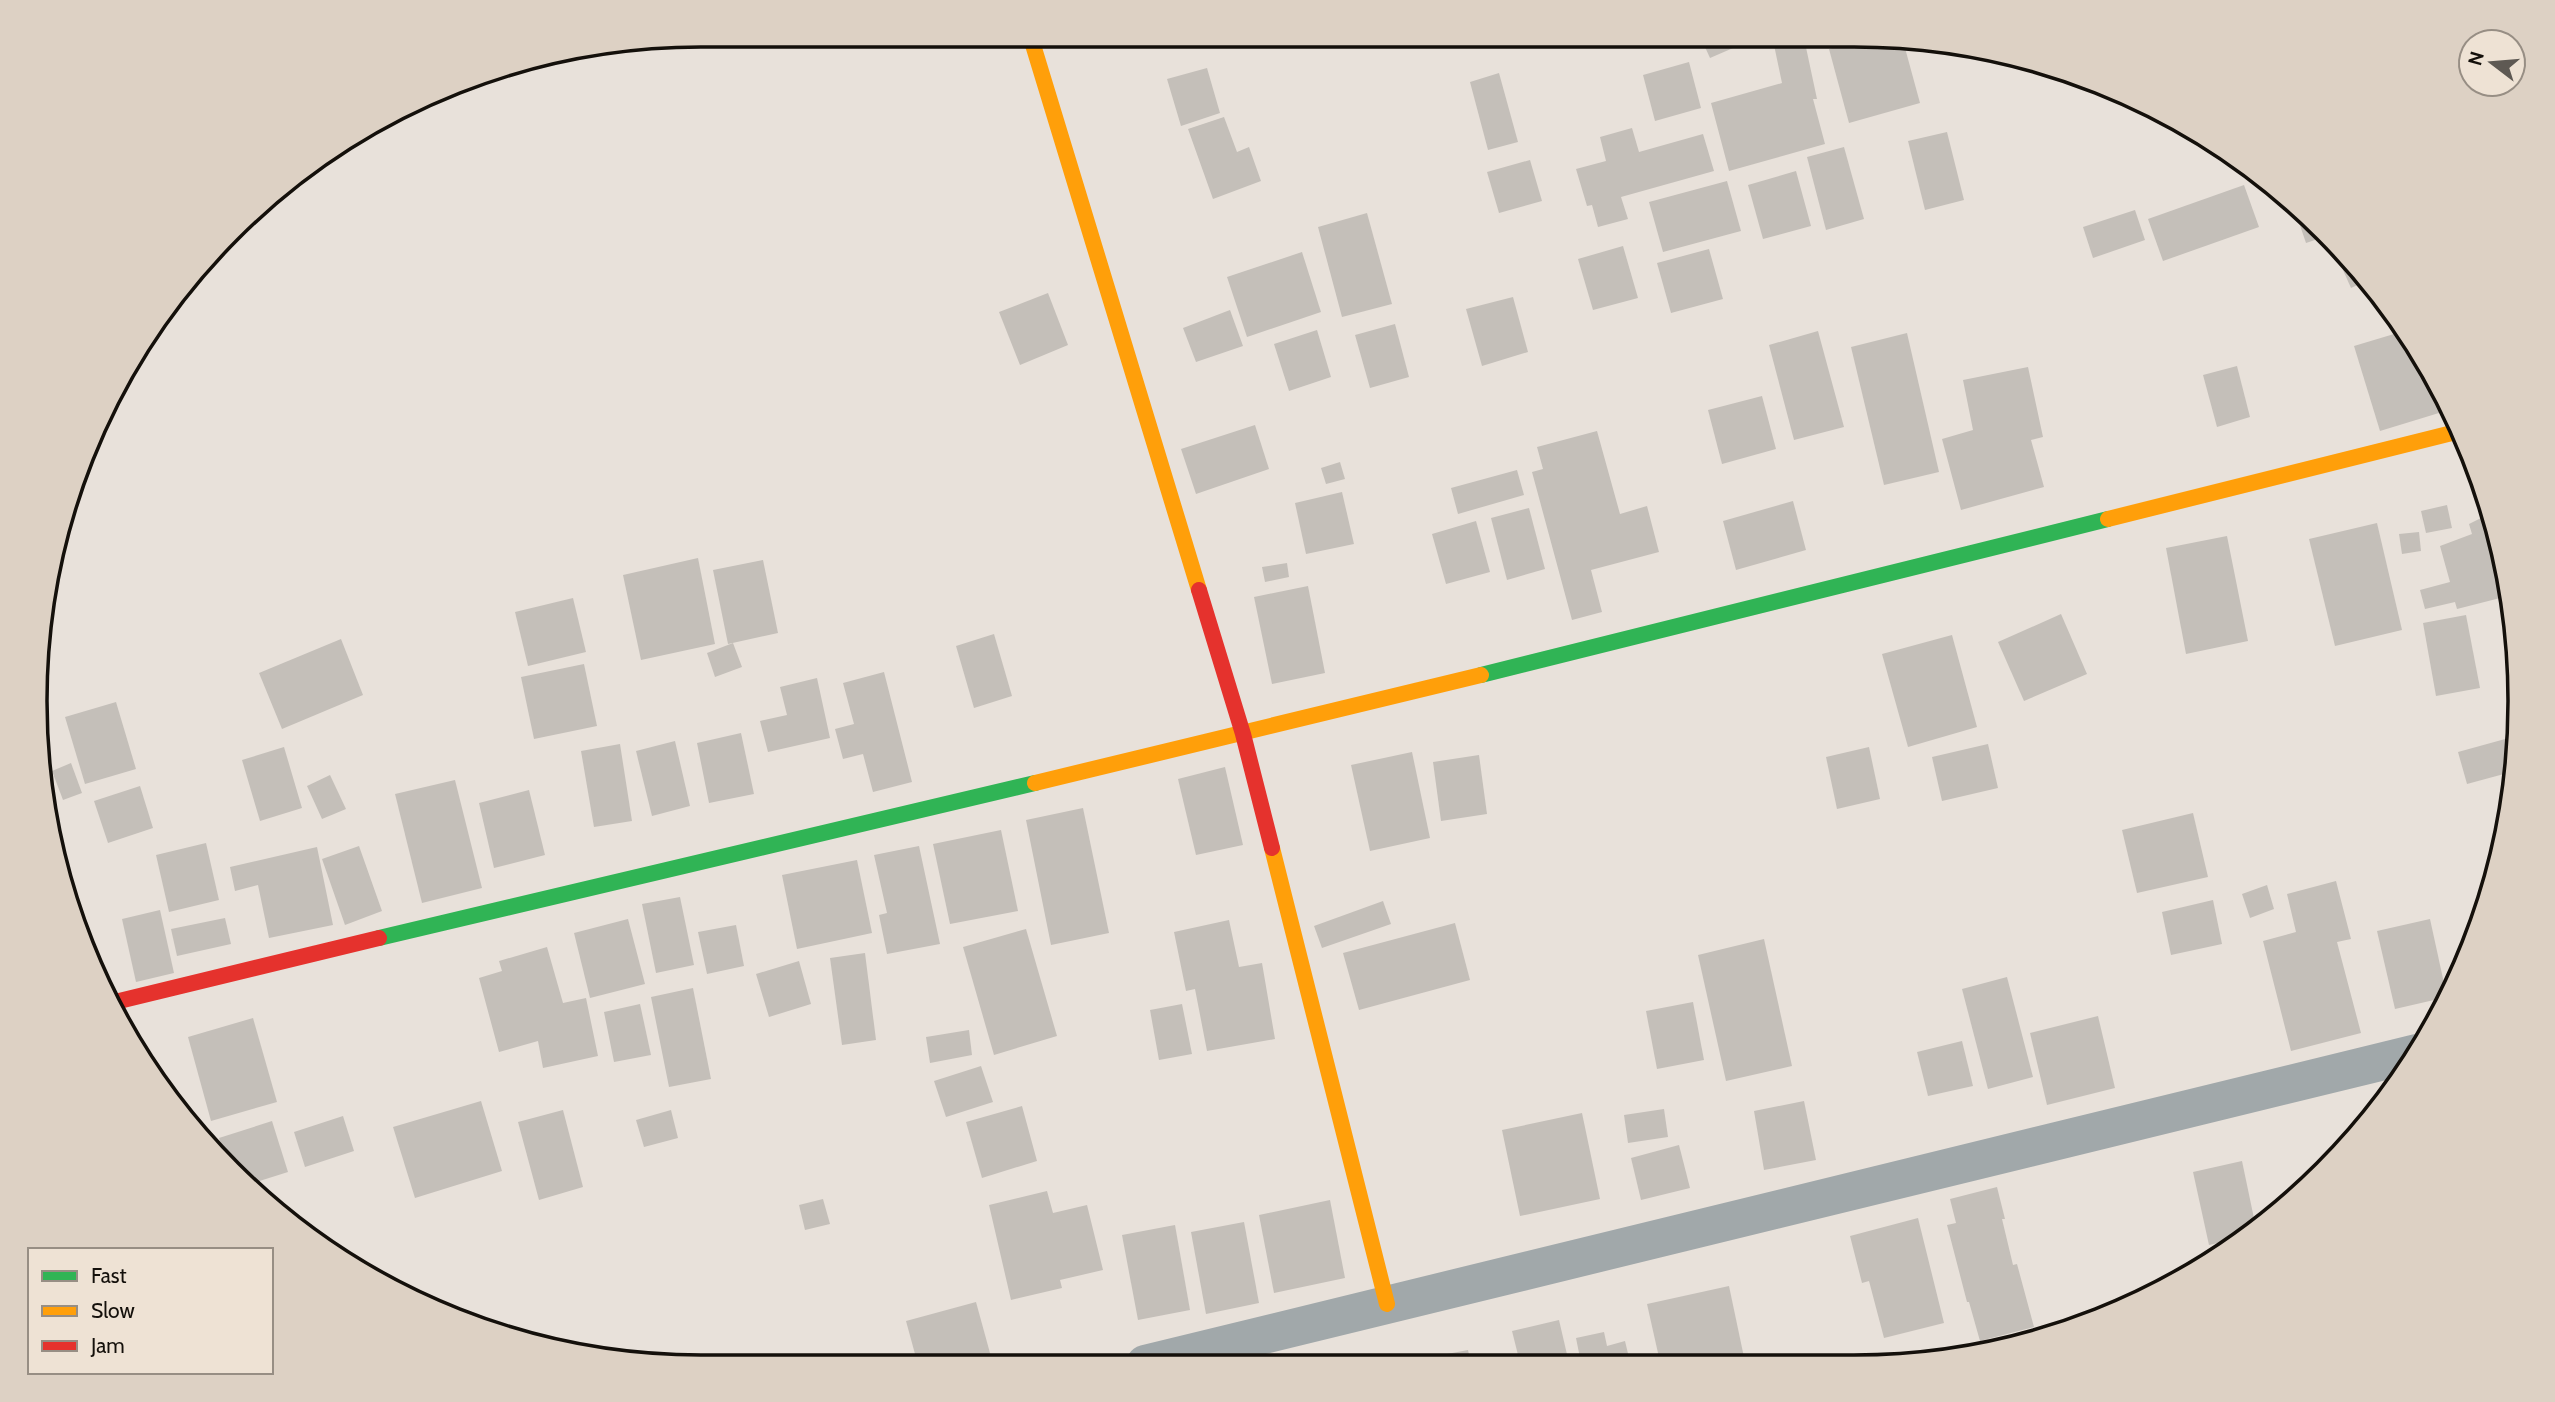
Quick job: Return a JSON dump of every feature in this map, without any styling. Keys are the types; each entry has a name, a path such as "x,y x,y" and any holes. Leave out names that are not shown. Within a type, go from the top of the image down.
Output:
{"street":[{"path":"1034,47 1243,734 1387,1304"},
{"path":"120,1000 508,906 1243,734 2450,434"},
{"path":"1181,1355 2403,1055"}],"building":[{"path":"1705,47 1735,47 1710,58"},
{"path":"1774,47 1806,47 1817,99 1813,99 1825,144 1729,171 1711,103 1782,83"},
{"path":"1854,47 1905,50 1920,103 1849,123 1829,49"},
{"path":"1689,62 1701,108 1655,121 1643,75"},
{"path":"1207,68 1220,113 1181,126 1167,79"},
{"path":"1499,73 1518,142 1488,150 1470,82"},
{"path":"1224,117 1237,152 1249,147 1261,181 1213,199 1188,129"},
{"path":"1632,128 1639,152 1703,134 1714,171 1621,197 1628,219 1598,227 1592,205 1587,206 1576,169 1606,161 1600,137"},
{"path":"1947,132 1964,200 1925,210 1908,141"},
{"path":"1844,147 1864,219 1826,230 1807,157"},
{"path":"1530,160 1542,201 1499,213 1487,172"},
{"path":"1796,171 1811,226 1763,239 1748,185"},
{"path":"1727,181 1741,231 1663,252 1649,202"},
{"path":"2244,185 2259,227 2163,261 2148,219"},
{"path":"2135,210 2145,240 2093,258 2083,227"},
{"path":"1367,213 1392,304 1342,317 1318,227"},
{"path":"2299,223 2316,240 2306,243"},
{"path":"1623,246 1638,298 1593,310 1578,259"},
{"path":"1709,249 1723,299 1671,313 1657,263"},
{"path":"1302,252 1321,312 1247,337 1227,277"},
{"path":"2340,264 2358,285 2351,288"},
{"path":"1048,293 1068,345 1020,365 999,312"},
{"path":"1513,297 1528,352 1482,366 1466,309"},
{"path":"1230,310 1243,346 1196,362 1183,328"},
{"path":"1395,324 1409,377 1370,388 1355,335"},
{"path":"1317,330 1331,377 1289,391 1274,344"},
{"path":"1818,331 1844,427 1794,440 1769,345"},
{"path":"1907,333 1939,472 1884,485 1851,347"},
{"path":"2395,334 2440,413 2380,431 2354,346"},
{"path":"2237,366 2250,417 2217,427 2203,375"},
{"path":"2028,367 2043,437 2031,440 2044,487 1961,510 1942,439 1973,430 1963,380"},
{"path":"1762,396 1776,449 1722,464 1708,410"},
{"path":"1255,425 1269,469 1196,494 1181,449"},
{"path":"1597,431 1620,514 1647,506 1659,552 1591,570 1602,612 1572,620 1532,472 1543,469 1537,447"},
{"path":"1340,462 1345,479 1326,484 1321,468"},
{"path":"1517,470 1524,495 1458,514 1451,488"},
{"path":"1342,492 1354,544 1306,554 1295,503"},
{"path":"1793,501 1806,550 1736,570 1723,521"},
{"path":"2447,505 2452,528 2426,533 2421,511"},
{"path":"1529,508 1545,569 1507,580 1491,518"},
{"path":"2481,518 2499,598 2457,609 2455,602 2425,609 2420,590 2450,582 2440,546 2472,534 2469,524"},
{"path":"1476,521 1490,572 1446,584 1432,534"},
{"path":"2377,523 2402,630 2335,646 2309,539"},
{"path":"2419,532 2421,551 2402,554 2399,534"},
{"path":"2227,536 2248,641 2186,654 2166,548"},
{"path":"698,558 715,644 641,660 623,575"},
{"path":"763,560 778,633 728,644 713,570"},
{"path":"1287,563 1289,577 1265,582 1262,567"},
{"path":"1308,586 1325,673 1272,684 1254,597"},
{"path":"573,598 586,652 528,666 515,612"},
{"path":"2061,614 2087,674 2024,701 1998,642"},
{"path":"2466,615 2480,688 2436,696 2423,623"},
{"path":"994,634 1012,696 974,708 956,646"},
{"path":"1952,635 1977,727 1908,747 1882,654"},
{"path":"341,639 363,695 282,729 259,673"},
{"path":"733,643 742,667 715,677 707,653"},
{"path":"584,664 597,726 534,739 521,677"},
{"path":"884,672 912,782 873,792 863,754 843,759 835,729 854,724 843,683"},
{"path":"817,678 830,738 768,752 760,721 787,715 780,687"},
{"path":"116,702 136,769 85,784 65,717"},
{"path":"741,733 754,794 709,803 697,743"},
{"path":"2506,739 2503,774 2467,784 2458,752"},
{"path":"675,741 690,806 652,816 636,751"},
{"path":"620,744 632,821 594,827 581,751"},
{"path":"1988,744 1998,788 1942,801 1932,757"},
{"path":"284,747 302,808 260,821 242,760"},
{"path":"1869,747 1880,799 1837,809 1826,757"},
{"path":"1412,752 1430,838 1370,851 1351,765"},
{"path":"1479,755 1487,814 1441,821 1433,762"},
{"path":"71,763 82,793 63,800 52,771"},
{"path":"1225,767 1243,845 1196,855 1178,779"},
{"path":"330,775 346,809 322,819 307,786"},
{"path":"455,780 482,888 422,903 395,794"},
{"path":"140,786 153,828 108,843 94,801"},
{"path":"529,790 545,855 494,868 479,803"},
{"path":"1083,808 1109,933 1051,945 1026,820"},
{"path":"2193,813 2208,877 2137,893 2122,830"},
{"path":"1001,830 1018,911 950,924 933,844"},
{"path":"206,843 219,900 169,912 156,855"},
{"path":"359,846 382,911 345,925 322,859"},
{"path":"919,846 940,944 887,954 879,915 887,913 874,855"},
{"path":"317,847 333,925 269,938 258,885 235,891 230,867"},
{"path":"857,860 872,933 797,949 782,875"},
{"path":"2336,881 2351,939 2337,942 2361,1033 2291,1051 2263,941 2296,932 2287,894"},
{"path":"2267,885 2274,909 2250,918 2242,894"},
{"path":"680,897 694,965 656,973 642,904"},
{"path":"2213,900 2222,944 2171,955 2162,912"},
{"path":"1383,901 1391,924 1322,948 1314,926"},
{"path":"160,910 174,973 136,982 122,919"},
{"path":"225,918 231,944 177,956 171,929"},
{"path":"628,919 645,984 590,998 574,933"},
{"path":"2430,919 2444,982 2435,1000 2395,1009 2377,931"},
{"path":"1229,920 1239,967 1262,963 1275,1039 1207,1051 1195,989 1186,991 1174,932"},
{"path":"1455,923 1470,980 1359,1010 1343,953"},
{"path":"736,925 744,966 707,974 698,932"},
{"path":"1026,929 1057,1036 994,1055 963,947"},
{"path":"1764,939 1792,1066 1726,1081 1698,955"},
{"path":"547,947 563,1003 586,998 598,1056 543,1068 538,1041 499,1052 479,978 502,971 499,961"},
{"path":"865,953 876,1040 842,1045 830,958"},
{"path":"799,961 811,1004 769,1017 756,974"},
{"path":"2007,977 2033,1077 1988,1089 1962,989"},
{"path":"693,988 711,1079 669,1087 651,997"},
{"path":"1693,1002 1704,1060 1657,1069 1646,1011"},
{"path":"640,1004 651,1055 614,1062 604,1012"},
{"path":"1182,1004 1192,1054 1159,1060 1150,1010"},
{"path":"2098,1016 2115,1088 2047,1105 2030,1033"},
{"path":"253,1018 277,1102 211,1121 188,1037"},
{"path":"969,1030 972,1055 930,1063 926,1037"},
{"path":"1962,1041 1973,1086 1928,1096 1917,1052"},
{"path":"981,1066 993,1102 946,1117 934,1081"},
{"path":"481,1101 502,1171 415,1198 393,1127"},
{"path":"1804,1101 1816,1160 1764,1170 1754,1111"},
{"path":"1022,1106 1037,1161 982,1178 966,1122"},
{"path":"1664,1109 1668,1137 1628,1143 1624,1115"},
{"path":"563,1110 583,1187 539,1200 518,1122"},
{"path":"671,1110 678,1138 644,1147 636,1120"},
{"path":"1582,1113 1600,1199 1520,1216 1502,1130"},
{"path":"343,1116 354,1151 305,1167 294,1132"},
{"path":"272,1121 288,1172 258,1181 221,1145 219,1138"},
{"path":"1679,1145 1690,1188 1641,1200 1631,1158"},
{"path":"2242,1161 2254,1218 2220,1243 2209,1245 2193,1172"},
{"path":"1997,1187 2013,1265 2017,1264 2034,1327 1980,1341 1947,1225 1956,1223 1950,1199"},
{"path":"1047,1191 1053,1213 1087,1205 1103,1270 1060,1280 1062,1288 1011,1300 989,1205"},
{"path":"823,1199 830,1224 805,1230 799,1205"},
{"path":"1330,1200 1345,1278 1274,1293 1259,1215"},
{"path":"1918,1218 1944,1323 1884,1338 1869,1281 1862,1283 1850,1236"},
{"path":"1244,1222 1259,1303 1206,1314 1191,1232"},
{"path":"1175,1225 1190,1310 1138,1320 1122,1235"},
{"path":"1729,1286 1744,1355 1658,1355 1647,1304"},
{"path":"976,1302 991,1355 915,1355 906,1321"},
{"path":"1559,1320 1567,1355 1518,1355 1512,1331"},
{"path":"1604,1332 1607,1346 1625,1341 1628,1355 1579,1355 1576,1338"},
{"path":"1468,1350 1469,1355 1442,1355"}],"traffic: fast":[{"path":"1481,675 2108,519"},
{"path":"379,938 1035,783"}],"traffic: slow":[{"path":"1034,47 1199,590"},
{"path":"2108,519 2450,434"},
{"path":"1035,783 1481,675"},
{"path":"1272,848 1387,1304"}],"traffic: jam":[{"path":"1199,590 1243,734 1272,848"},
{"path":"121,1001 379,938"}]}
